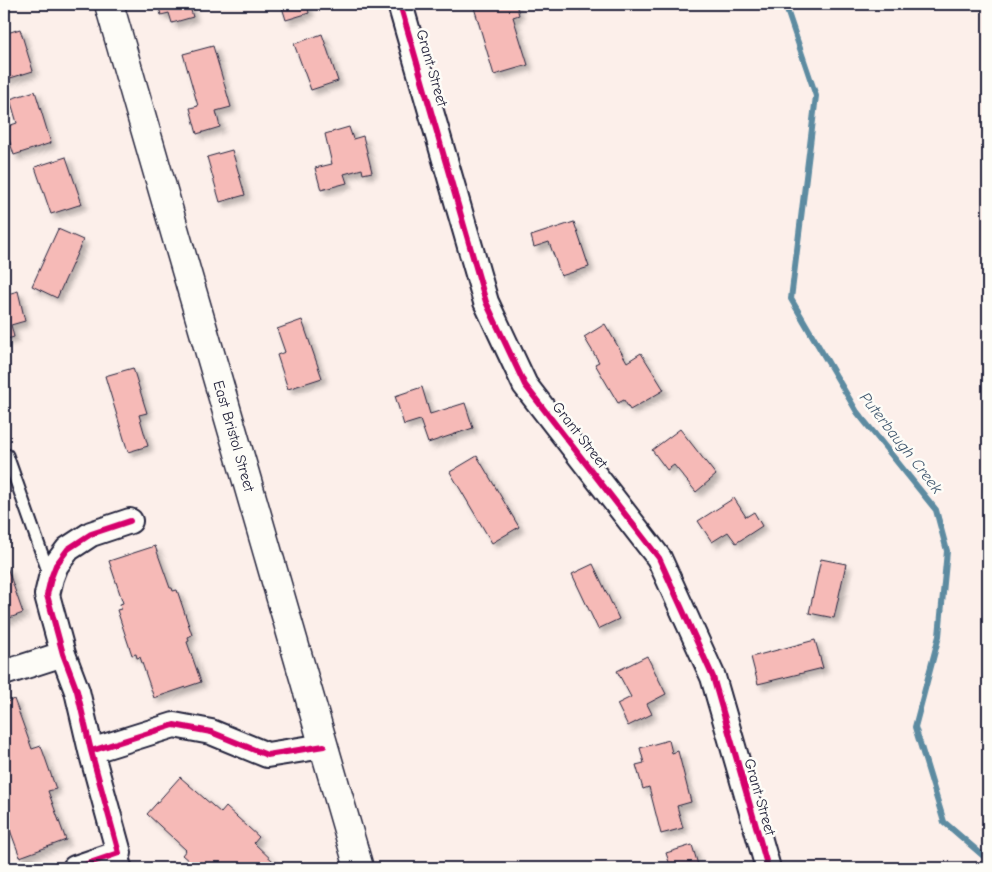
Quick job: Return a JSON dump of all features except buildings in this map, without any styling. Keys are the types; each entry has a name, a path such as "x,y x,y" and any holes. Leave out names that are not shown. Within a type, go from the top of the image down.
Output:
{"main road":[{"name":"East Bristol Street","path":"109,4 359,868"}],"street":[{"name":"Grant Street","path":"400,4 486,302 526,385 659,558 712,677 768,868"},
{"path":"75,868 123,861 91,751 77,691 63,654 47,595 56,565 68,549 91,534 130,521"},
{"path":"4,673 63,654"},
{"path":"91,751 174,725 211,732 267,755 324,746"}],"lane":[{"path":"7,455 51,578"}],"waterway":[{"name":"Puterbaugh Creek","path":"785,4 816,96 791,299 857,412 936,510 947,551 939,636 915,727 944,822 988,860"}],"cycle path":[{"path":"400,4 486,302 525,385 659,558 713,677 768,868"},
{"path":"91,751 77,691 63,654 47,595 56,565 68,549 91,534 130,521"},
{"path":"75,868 119,853 91,751 174,725 211,732 267,755 324,746"}]}
